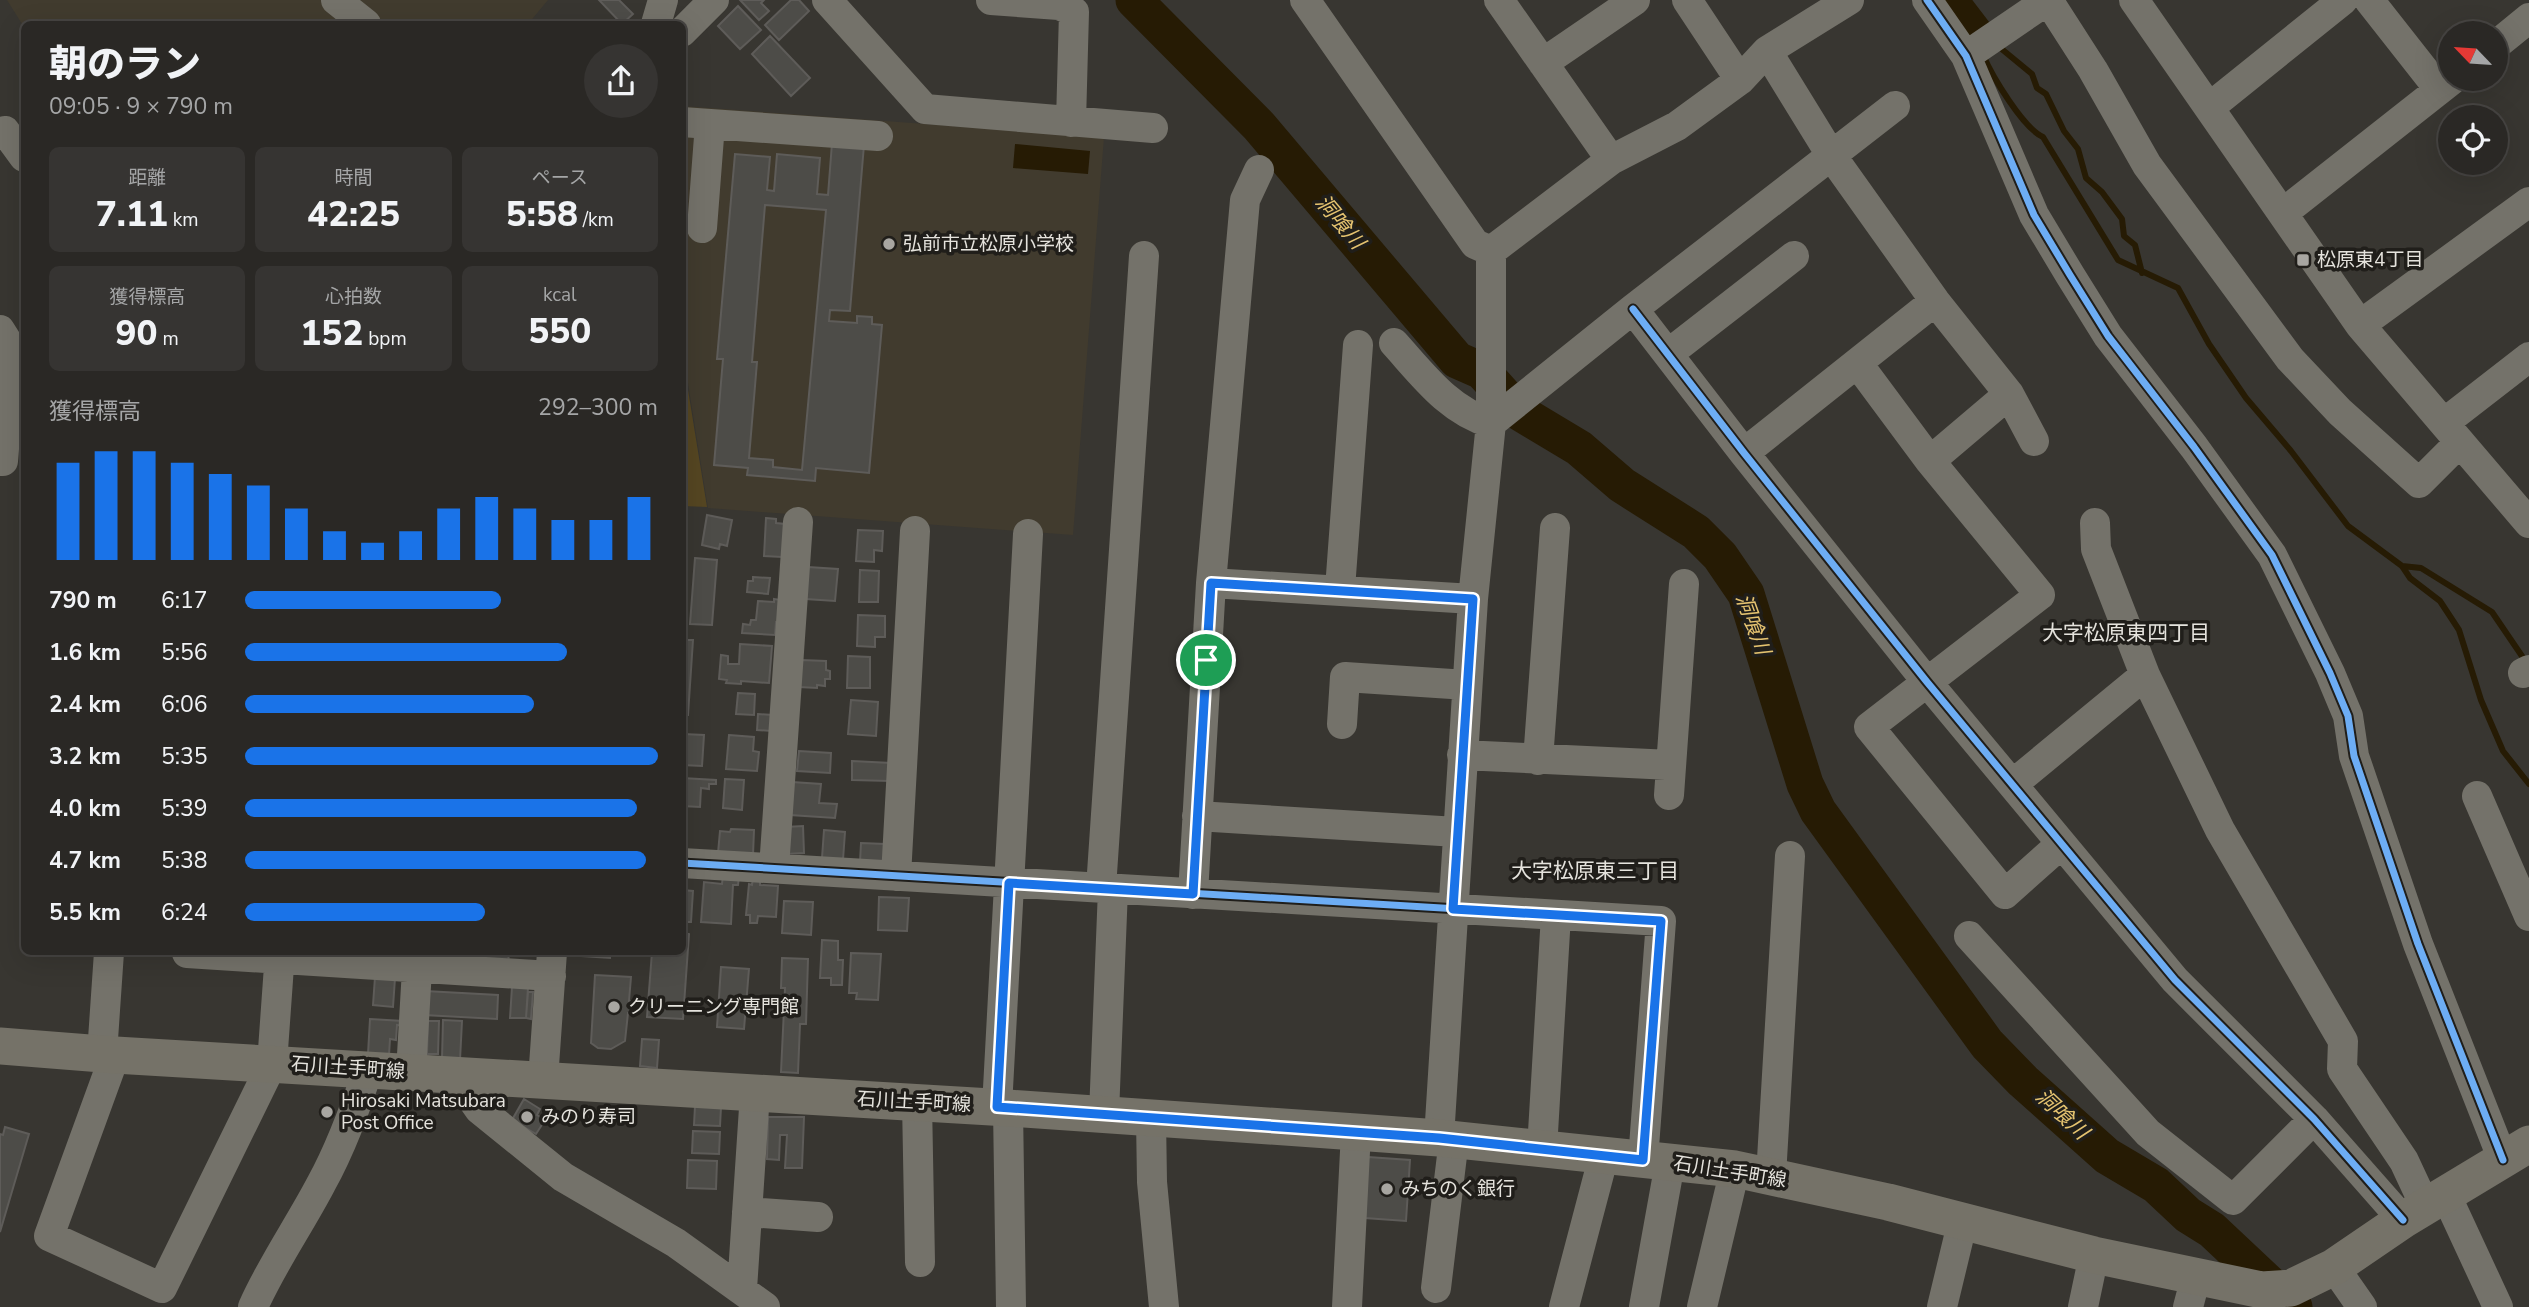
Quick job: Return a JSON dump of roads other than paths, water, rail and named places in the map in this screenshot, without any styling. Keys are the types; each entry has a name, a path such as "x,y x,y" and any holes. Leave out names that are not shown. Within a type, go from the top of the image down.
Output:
{"main road":[{"name":"石川土手町線","path":"0,1046 1002,1107 1356,1132 1735,1169 1963,1220 2094,1255 2192,1292 2261,1293 2334,1267 2425,1207 2516,1152"}],"street":[{"path":"337,0 362,21"},
{"path":"657,21 663,0"},
{"path":"686,28 713,0"},
{"path":"827,0 925,109 1153,128"},
{"path":"990,0 1059,5 1074,12 1071,122"},
{"path":"1305,0 1475,244 1491,251"},
{"path":"1499,0 1611,160"},
{"path":"1544,63 1635,0"},
{"path":"1687,0 1740,80"},
{"path":"1927,0 1966,55 2034,215 2108,336 2194,447 2272,555 2348,716 2354,756 2418,944 2516,1152"},
{"path":"1966,55 2048,0 2093,70 2147,165 2290,359 2340,412 2419,482 2452,433 2529,356"},
{"path":"2134,0 2360,325 2529,523"},
{"path":"2210,107 2343,0"},
{"path":"2369,0 2438,75"},
{"path":"1491,251 1611,160 1677,127 1740,80 1767,51 1846,1"},
{"path":"2508,35 2529,18"},
{"path":"1767,51 1831,155 1935,301 2009,394 2034,441"},
{"path":"2283,214 2438,90"},
{"path":"1491,423 1895,106"},
{"path":"702,228 696,123 878,136"},
{"path":"0,135 5,131 21,153"},
{"path":"1193,894 1211,583 1245,200 1259,170"},
{"path":"2360,325 2529,202"},
{"path":"1436,1288 1446,1139 1457,832 1473,599 1491,423 1491,251"},
{"path":"1104,1115 1107,889 1144,256"},
{"path":"1668,355 1794,256"},
{"path":"1744,453 1935,301"},
{"path":"1633,309 1927,682 2175,980 2314,1119 2425,1207"},
{"path":"0,330 12,349 3,461 0,461"},
{"path":"1394,343 1446,399 1472,418 1491,423"},
{"path":"1340,589 1358,345"},
{"path":"1858,364 1930,461 2040,595 1869,727 2005,894 2060,845"},
{"path":"1930,461 2009,394"},
{"path":"774,868 798,522"},
{"path":"2095,523 2096,549 2145,675 2220,830 2343,1041 2342,1069 2404,1161 2425,1207 2498,1307"},
{"path":"1538,760 1555,528"},
{"path":"896,876 915,531"},
{"path":"1011,1307 1002,1107 1009,883 1028,534"},
{"path":"1211,583 1473,599"},
{"path":"1669,795 1684,584"},
{"path":"2013,784 2145,675"},
{"path":"1342,723 1345,677 1467,685"},
{"path":"1462,755 1671,765"},
{"path":"2477,796 2527,904"},
{"path":"1197,816 1457,832"},
{"path":"1771,1176 1790,856"},
{"path":"686,863 1661,921 1657,1161 1644,1307"},
{"path":"1542,1149 1556,915"},
{"path":"1969,936 2148,1133 2234,1200 2314,1119"},
{"path":"109,955 108,1054 49,1236 162,1288 272,1063 280,955 551,964 543,1080"},
{"path":"411,1072 417,961"},
{"path":"253,1307 264,1281 322,1183 351,1122 368,1069"},
{"path":"470,1075 472,1099 479,1109 563,1177 676,1243 765,1307"},
{"path":"742,1289 755,1093"},
{"path":"917,1102 920,1262"},
{"path":"1152,1118 1152,1182 1164,1307"},
{"path":"1347,1307 1356,1132"},
{"path":"1564,1307 1604,1155"},
{"path":"1702,1307 1735,1169"},
{"path":"747,1212 818,1217"},
{"path":"1942,1307 1963,1220"},
{"path":"2083,1307 2094,1255"},
{"path":"2334,1267 2362,1307"}],"waterway":[{"name":"洞喰川","path":"1134,0 1259,126 1457,360 1482,371 1519,412 1579,448 1622,485 1696,532 1720,556 1746,594 1805,784 1818,811 1987,1044 2023,1081 2107,1156 2156,1185 2188,1215 2212,1230 2294,1307"},
{"path":"1949,0 1975,34"},
{"path":"1998,46 2032,74 2037,88 2046,94 2064,131 2078,149 2086,178 2102,192 2122,219 2124,236 2135,245 2142,273"},
{"path":"1983,55 2018,113 2043,137 2118,260 2178,288 2209,344 2246,398 2291,451 2348,526 2402,566 2410,578 2440,601 2459,630 2481,700 2503,751 2529,784"},
{"path":"2402,566 2421,568 2492,612 2526,662"}],"place":[{"name":"弘前市立松原小学校","path":"889,244"},
{"name":"松原東4丁目","path":"2303,260"},
{"name":"クリーニング専門館","path":"614,1007"},
{"name":"Hirosaki Matsubara Post Office","path":"327,1112"},
{"name":"みのり寿司","path":"527,1117"},
{"name":"みちのく銀行","path":"1387,1189"}],"district":[{"name":"大字松原東四丁目","path":"2126,633"},
{"name":"大字松原東三丁目","path":"1595,871"}]}
